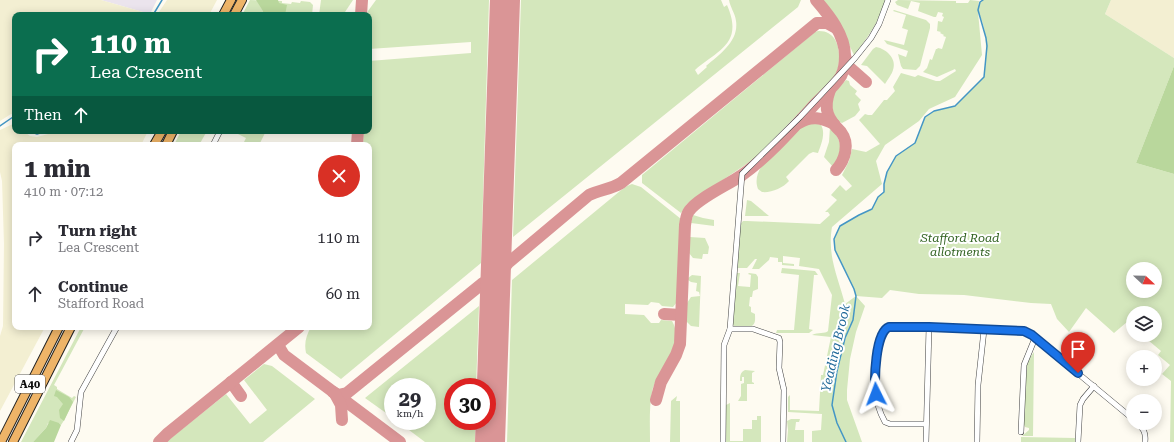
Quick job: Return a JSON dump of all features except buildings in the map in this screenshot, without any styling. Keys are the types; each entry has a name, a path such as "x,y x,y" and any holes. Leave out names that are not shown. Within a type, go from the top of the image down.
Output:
{"highway":[{"path":"225,12 231,0"},
{"path":"236,12 242,0"},
{"name":"A40","path":"1,442 58,330"},
{"name":"A40","path":"13,442 69,330"}],"street":[{"path":"723,442 724,345 730,328 742,174 800,117 855,58 871,38 888,0"},
{"path":"926,442 929,327"},
{"path":"926,424 890,424 885,422 877,403 874,383 881,337 886,328 929,327 1028,332 1126,414"},
{"path":"730,328 753,329 779,338 780,368 784,390 783,442"},
{"path":"71,442 77,430 81,392 115,330"},
{"path":"977,442 978,385 984,330"},
{"path":"1021,432 1024,365 1036,338"},
{"path":"1078,442 1080,405 1094,386"},
{"path":"1144,430 1145,442"}],"shaded area":[{"path":"0,0 101,0 143,12 12,12 12,114 0,121"},
{"path":"101,0 157,0 151,12 143,12"},
{"path":"167,0 217,0 211,12 159,12"},
{"path":"1111,0 1174,0 1174,58 1105,14"},
{"path":"12,124 12,134 27,134 37,137 48,134 146,134 142,142 12,142 12,330 43,330 0,411 0,336 3,326 4,244 2,181 0,172 0,130"}],"green space":[{"path":"250,0 282,1 282,3 291,4 292,2 300,3 301,1 310,2 313,5 312,12 244,12"},
{"path":"256,0 278,0 279,3 287,5 286,12 263,11"},
{"path":"321,0 353,0 345,12 319,12"},
{"path":"376,0 489,0 481,263 341,379 306,353 305,343 310,330 372,330 372,142 363,142 364,134 372,134 372,61 471,53 471,42 372,49 372,12 368,11"},
{"path":"521,0 721,0 724,7 727,5 731,18 732,29 730,37 726,45 720,51 695,70 698,75 732,41 735,35 735,15 729,0 801,0 798,7 513,237"},
{"path":"822,0 885,0 880,15 868,36 854,55 836,18"},
{"name":"Stafford Road allotments","path":"898,0 956,1 956,3 968,3 970,0 979,1 978,7 980,2 983,0 1111,0 1105,14 1174,58 1174,66 1136,163 1174,174 1174,442 1170,442 1171,381 1162,374 1170,365 1162,358 1162,350 1160,350 1150,342 1162,342 1162,306 1126,306 1126,323 1114,333 1086,308 1069,332 1057,319 1051,304 964,295 919,294 890,290 882,298 856,296 865,306 856,332 850,359 847,400 862,442 812,442 812,431 821,430 822,414 788,412 788,397 790,395 790,410 819,411 821,375 823,375 831,337 812,335 828,331 832,295 819,269 799,266 800,258 783,256 783,263 794,264 794,266 782,265 782,262 778,262 778,258 770,257 769,260 759,269 752,269 757,259 755,259 747,268 737,268 739,226 743,221 820,224 830,215 828,212 825,212 837,200 831,195 840,185 846,191 852,186 842,175 849,161 852,149 866,152 880,144 859,120 865,114 872,115 884,100 887,100 895,91 893,87 901,73 915,77 918,75 940,81 956,71 955,69 937,77 923,72 927,68 930,59 932,60 936,49 942,49 946,37 940,33 941,32 937,31 938,21 942,22 944,17 942,16 943,13 938,12 936,17 934,17 918,11 920,3 911,1 908,9 897,5 895,2","holes":["978,12 984,28 986,44 984,77 955,106 934,111 925,117 915,143 896,156 887,172 884,192 878,197 872,209 840,226 834,239 835,250 856,296 845,304 832,257 832,227 882,184 876,161 885,145 919,121 929,109 955,97 982,55"]},
{"path":"894,10 926,20 930,24 920,66 916,70 903,69 901,66 898,54 906,57 908,51 887,44 884,40 904,45 908,30 902,28 906,15 893,11"},
{"path":"818,31 826,32 831,35 838,47 839,61 836,75 754,159 687,204 681,213 642,183 642,175"},
{"path":"876,47 887,52 894,62 892,72 885,84 867,66 861,65"},
{"path":"1174,66 1174,174 1136,163"},
{"path":"846,80 849,81 850,85 857,91 855,94 861,100 858,104 860,110 855,116 842,123 838,121 833,114 832,100 835,92"},
{"path":"813,123 821,125 823,132 818,153 813,152 809,154 786,177 789,181 780,188 765,192 758,189 757,178 761,167 800,128"},
{"path":"830,127 837,136 840,147 839,157 834,168 824,157 829,142"},
{"path":"180,134 205,134 201,142 176,142"},
{"path":"238,134 264,134 260,142 244,142 246,138"},
{"path":"632,184 641,187 681,219 677,302 673,307 662,306 659,303 651,302 648,305 625,304 625,314 644,315 651,323 659,323 661,320 672,321 675,330 673,348 652,392 650,411 650,442 507,442 512,280 620,191"},
{"path":"747,200 751,201 769,216 745,216"},
{"path":"693,215 714,220 714,226 691,223"},
{"path":"690,237 705,238 709,247 708,254 703,254 702,259 693,258 689,253"},
{"path":"782,268 815,271 818,275 814,275 809,329 813,330 809,333 776,333 777,330 794,330 799,275 781,273"},
{"path":"737,273 740,273 738,286 750,287 751,275 748,274 749,273 756,274 758,277 758,289 753,291 752,297 750,297 749,306 751,307 751,312 755,314 755,322 752,326 734,326 733,324"},
{"path":"692,275 701,276 699,327 691,326 686,321 687,303 691,297 700,296 699,292 696,291 697,283 688,280 688,278"},
{"path":"479,306 476,378 444,378 444,430 475,430 475,442 425,442 409,430 436,430 436,378 390,378"},
{"path":"79,330 83,330 54,385 57,389 72,398 74,396 76,397 63,422 61,425 59,423 48,423 46,428 33,442 21,442"},
{"path":"1034,352 1033,436 1022,436 1029,430 1029,428 1025,427 1023,422 1027,362"},
{"path":"264,364 272,366 315,399 263,442 166,442 226,394 250,424 267,410 244,380"},
{"path":"745,370 755,371 752,373 752,382 754,384 747,384 747,401 738,401 741,396 741,384 744,383 744,377 742,377 742,381 740,381 740,376"},
{"path":"384,383 384,412 365,398"},
{"path":"56,390 69,397 73,402 64,421 60,418 59,410 63,404 57,397 54,396"},
{"path":"677,396 676,401 680,401 680,442 670,442 671,401"},
{"path":"730,403 730,441 743,441 743,429 752,429 752,420 757,420 757,416 761,416 761,442 725,442 726,405"},
{"path":"791,419 800,419 799,422 796,422 795,430 804,430 804,442 787,442 787,421"},
{"path":"50,420 61,425 54,442 33,442 46,428"},
{"path":"1021,437 1075,438 1075,442 1021,442"}],"waterway":[{"name":"Yeading Brook","path":"155,12 162,0"},
{"name":"Yeading Brook","path":"846,442 837,423 832,405 837,371 845,338 853,320 856,296 835,250 834,239 840,226 872,209 878,197 884,192 887,172 896,156 915,143 925,117 934,111 955,106 984,77 987,46 978,10 980,2 983,0"},
{"name":"Yeading Brook","path":"0,126 12,118"}],"taxiway":[{"path":"361,12 362,0"},
{"path":"656,400 661,382 676,355 680,344 685,225 688,213 699,201 736,179 761,160 833,87 842,74 845,56 842,40 831,19 816,0"},
{"path":"495,300 498,280 508,263 589,195 621,183 817,23 827,23 836,28"},
{"path":"845,56 849,67 866,82"},
{"path":"830,90 827,102 827,111 829,117 844,137 846,147 842,162 836,170"},
{"path":"799,123 803,120 816,118 834,124"},
{"path":"357,142 358,134"},
{"path":"488,279 495,268 496,257"},
{"path":"333,392 338,395 347,393 483,283 486,282 492,284 495,292"},
{"path":"664,314 681,315"},
{"path":"159,442 295,330"},
{"path":"278,345 284,355 400,442"},
{"path":"231,382 241,396"},
{"path":"335,394 341,405 342,420"}],"runway":[{"path":"490,442 505,0"}],"route":[{"path":"876,394 874,383 881,337 886,328 889,327 1024,331 1032,335 1078,373"}]}
